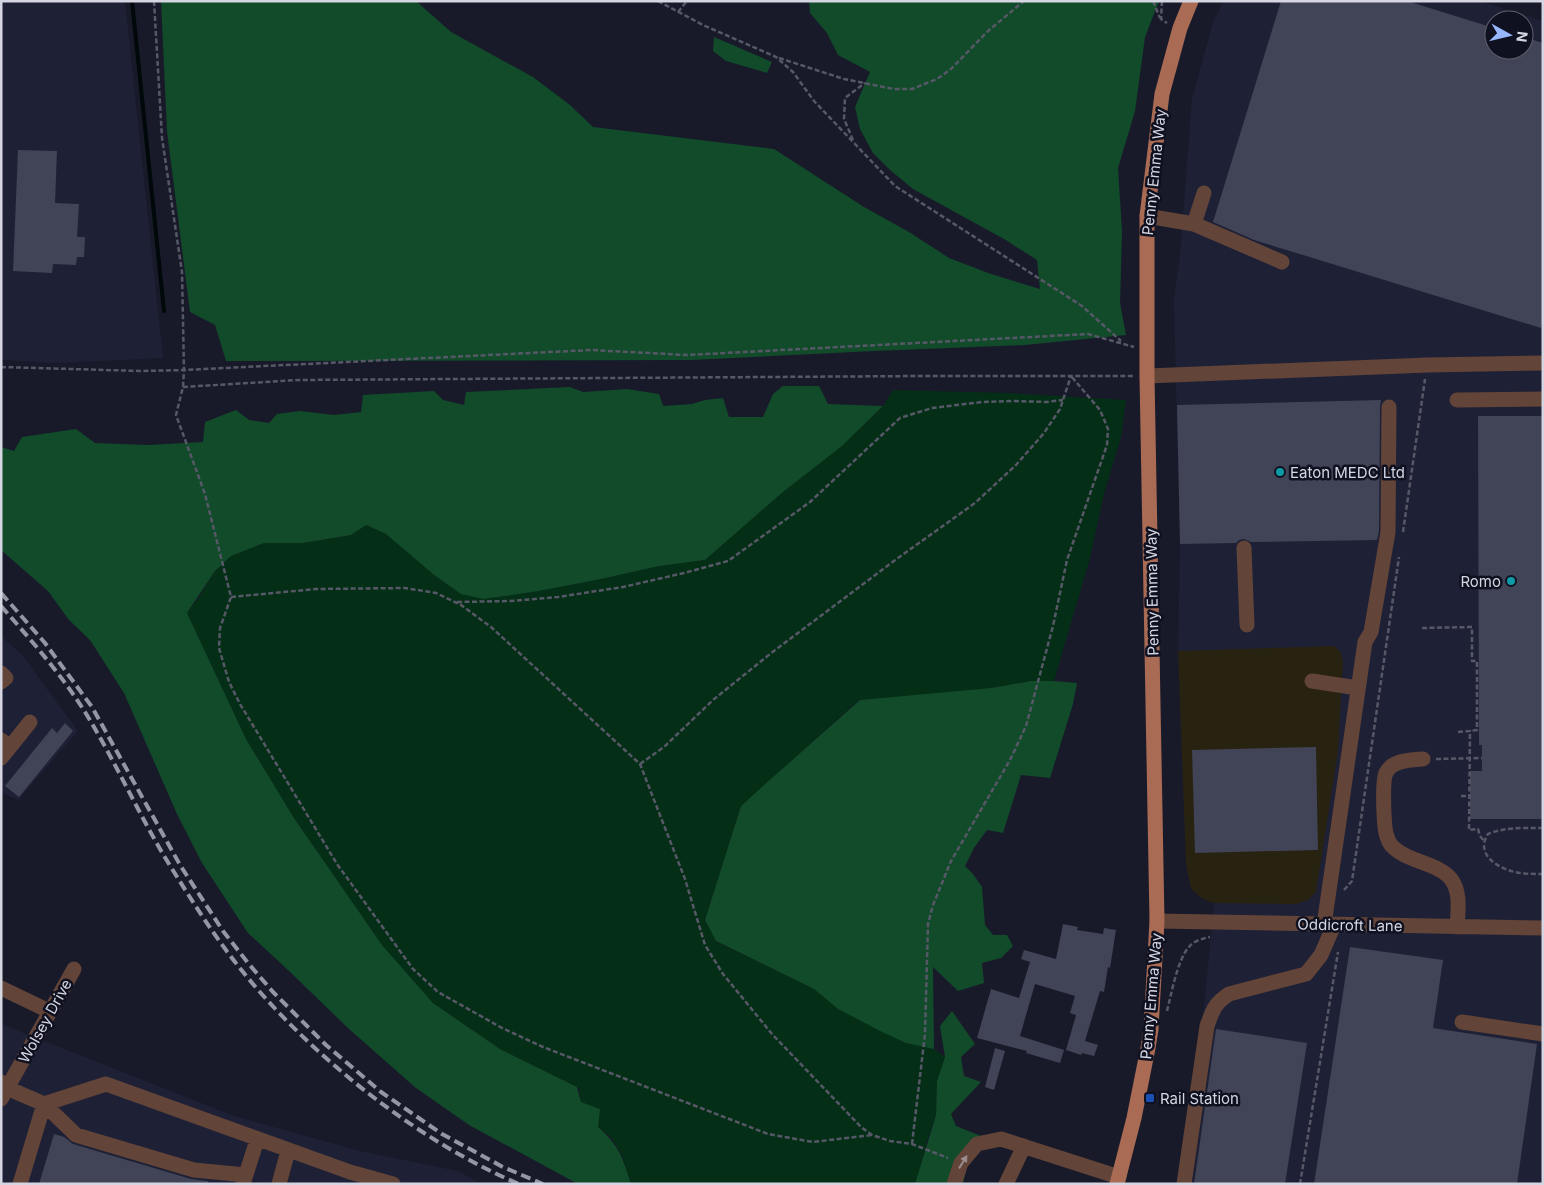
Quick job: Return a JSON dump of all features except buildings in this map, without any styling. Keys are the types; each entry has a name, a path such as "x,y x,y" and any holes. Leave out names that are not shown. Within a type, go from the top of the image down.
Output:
{"main road":[{"name":"Penny Emma Way","path":"1118,1180 1144,1073 1151,1028 1157,922 1147,376 1147,216 1162,94 1180,28 1191,1"}],"street":[{"path":"1194,224 1204,193"},
{"path":"1147,216 1194,224 1282,262"},
{"path":"1147,376 1543,362"},
{"path":"1456,400 1543,399"},
{"path":"1184,1184 1207,1026 1212,1011 1218,1001 1229,994 1306,974 1320,955 1329,925 1358,688 1365,642 1370,632 1388,532 1390,407"},
{"path":"1244,548 1247,624"},
{"path":"1,673 6,678 1,682"},
{"path":"1312,681 1358,688"},
{"path":"4,748 30,722"},
{"path":"1423,759 1407,760 1393,765 1386,773 1384,787 1385,829 1390,844 1401,854 1449,876 1455,885 1458,895 1458,927"},
{"name":"Oddicroft Lane","path":"1157,922 1543,928"},
{"name":"Wolsey Drive","path":"3,1090 74,969"},
{"path":"1,988 49,1011"},
{"path":"1462,1022 1543,1034"},
{"path":"44,1104 106,1084 288,1151 348,1178 393,1184"},
{"path":"3,1090 44,1104 76,1134 194,1170 245,1180 257,1140"},
{"path":"20,1184 44,1104"},
{"path":"954,1184 961,1163 978,1144 1001,1139 1118,1180"},
{"path":"1006,1184 1024,1146"},
{"path":"279,1184 288,1151"}],"path":[{"path":"154,1 162,138 182,272 184,387 176,415 205,494 231,597 220,628 219,648 230,682 240,704 337,864 413,969 438,992 502,1028 543,1047 768,1134 813,1142 872,1135"},
{"path":"658,1 703,25 776,58 844,79 894,89 912,89 937,80 951,69 988,30 1024,1"},
{"path":"678,12 687,1"},
{"path":"1153,1 1161,19 1168,24 1180,28"},
{"path":"1161,19 1162,1"},
{"path":"776,58 793,72 814,101 895,186 1082,306 1123,343"},
{"path":"854,144 844,119 845,98 865,83"},
{"path":"1,367 141,371 184,370 591,350 697,355 1088,334 1147,351"},
{"path":"1403,532 1428,365"},
{"path":"640,764 664,747 713,700 770,654 975,503 1016,465 1044,433 1060,409 1071,376"},
{"path":"912,1144 925,1034 928,924 933,905 951,861 1010,760 1026,726 1053,626 1067,560 1107,445 1108,430 1100,410 1071,376"},
{"path":"184,387 298,380 1147,376"},
{"path":"456,602 511,601 558,597 623,587 728,561 810,502 900,418 932,408 982,402 1046,402 1063,400"},
{"path":"1339,895 1352,881 1400,551"},
{"path":"231,597 316,588 405,588 436,593 456,602 491,627 640,764 685,879 705,945 723,974 772,1034 861,1127 872,1135 890,1142 912,1144 961,1163"},
{"path":"1422,628 1472,627 1472,661 1477,661 1477,730 1458,732"},
{"path":"1470,730 1469,830 1478,830 1484,840"},
{"path":"1423,759 1482,758"},
{"path":"1461,796 1469,796"},
{"path":"1543,828 1522,828 1493,832 1488,834 1484,840 1484,850 1488,858 1497,865 1514,872 1543,874"},
{"path":"1167,1011 1182,958 1189,946 1211,936"},
{"path":"1300,1184 1339,948"}],"shaded area":[{"path":"1,1 125,1 163,358 57,363 1,360"},
{"path":"1224,1 1479,1 1508,10 1484,10 1484,60 1534,60 1534,18 1543,21 1543,341 1541,356 1543,380 1543,1184 1176,1184 1204,1008 1214,903 1203,899 1191,889 1186,864 1178,651 1180,544 1174,300 1180,253 1192,99 1213,22"},
{"path":"1,636 23,656 78,731 18,800 1,792"},
{"path":"1334,646 1340,651 1343,661 1338,751 1316,892 1308,900 1296,904 1214,903 1203,899 1191,889 1186,864 1178,651"},
{"path":"1,1024 234,1116 360,1151 458,1171 481,1184 1,1184"}],"green space":[{"path":"161,1 416,1 451,32 533,77 570,105 593,127 774,149 864,207 909,232 949,258 991,274 1040,289 1037,260 1004,239 913,189 873,153 860,129 855,107 870,72 838,55 827,33 810,13 809,1 1159,1 1145,37 1135,111 1118,168 1122,231 1120,303 1126,335 1025,345 691,360 226,361 215,325 190,312 167,131"},
{"path":"714,37 772,62 767,73 726,61 713,51"},
{"path":"783,386 819,386 828,404 883,406 842,446 783,492 705,560 659,566 539,591 483,599 461,594 434,575 386,534 366,525 351,535 303,543 264,543 231,556 215,571 187,613 246,739 294,818 382,945 433,1003 500,1049 577,1087 581,1102 600,1109 598,1127 616,1146 631,1184 578,1184 469,1125 416,1088 349,1029 248,933 202,863 177,814 124,693 90,640 69,620 48,591 1,550 1,447 14,451 22,437 76,429 95,443 148,445 203,442 205,422 236,410 249,420 269,423 277,414 300,411 334,415 361,412 363,395 434,391 443,400 464,405 466,392 570,387 583,392 627,389 659,394 663,406 692,404 723,398 729,417 763,417 773,394"},
{"path":"893,390 1009,393 1126,400 1121,437 1104,494 1090,558 1054,681 1031,681 991,688 859,700 741,806 705,920 717,942 814,989 838,1009 906,1043 934,1049 945,1057 937,1081 936,1115 917,1181 915,1184 631,1184 622,1155 610,1136 598,1127 581,1102 579,1088 500,1049 433,1003 382,945 294,818 246,739 187,613 215,571 231,556 264,543 303,543 351,535 366,525 386,534 434,575 461,594 539,591 659,566 705,560 783,492 842,446 883,406"},
{"path":"1031,681 1077,683 1073,704 1050,778 1021,775 1003,833 987,830 974,848 965,866 982,887 985,925 993,935 1007,935 1013,946 1001,958 982,963 984,983 958,991 933,967 934,1049 906,1043 884,1033 838,1009 814,989 716,941 705,920 741,806 860,700 991,688"},
{"path":"952,1011 975,1044 961,1057 964,1076 981,1082 951,1114 956,1126 986,1138 967,1166 963,1184 915,1184 936,1115 937,1081 945,1057 940,1026"}],"waterway":[{"path":"132,1 164,311"}],"railway":[{"path":"1,593 45,643 92,707 180,865 223,931 273,992 326,1045 381,1092 442,1134 503,1167 543,1184"},
{"path":"1,606 76,698 97,732 162,852 182,884 222,944 267,1000 331,1063 367,1092 442,1144 481,1166 519,1184"}],"place":[{"name":"Eaton MEDC Ltd","path":"1280,472"},
{"name":"Romo","path":"1511,581"},
{"name":"Rail Station","path":"1150,1098"}]}
